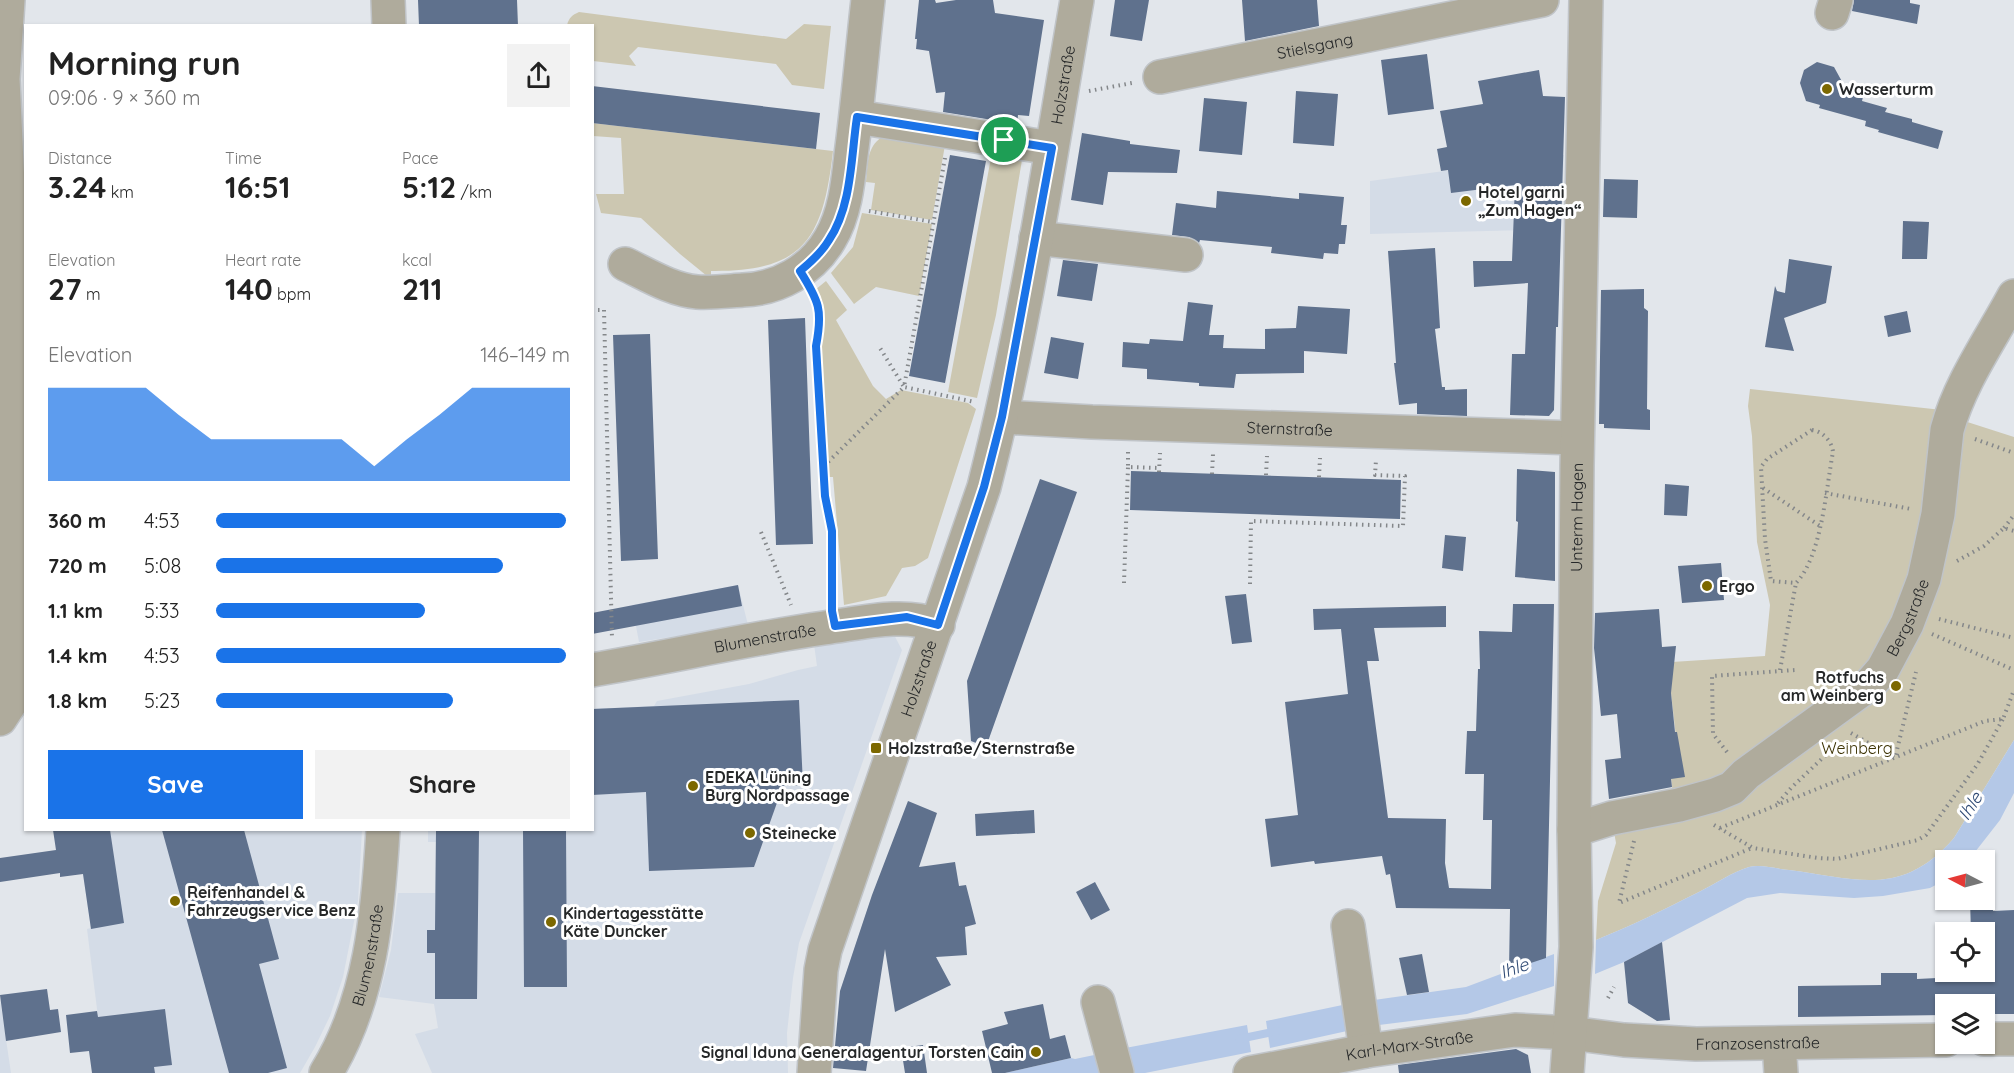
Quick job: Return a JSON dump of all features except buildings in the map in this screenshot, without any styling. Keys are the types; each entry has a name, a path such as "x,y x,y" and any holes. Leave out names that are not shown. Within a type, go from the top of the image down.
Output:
{"street":[{"path":"8,0 15,39 3,79 18,227 7,310 16,611 10,700"},
{"path":"388,0 389,24"},
{"path":"625,264 668,284 698,292 754,290 773,285 800,271 822,251 837,224 847,186 857,117 868,0"},
{"name":"Holzstraße","path":"814,1073 821,970 825,950 984,487 994,410 1036,238 1077,0"},
{"name":"Stielsgang","path":"1160,77 1542,0"},
{"name":"Unterm Hagen","path":"1567,1073 1576,947 1574,830 1577,438 1587,0"},
{"path":"857,117 1052,148"},
{"path":"1036,238 1062,239 1186,255"},
{"name":"Bergstraße","path":"1574,830 1679,805 1731,788 1746,774 1870,684 1882,669 1910,618 1924,579 1938,514 1947,430 1958,397 2014,296"},
{"name":"Sternstraße","path":"994,410 1083,422 1577,438"},
{"name":"Blumenstraße","path":"603,669 835,626 907,617 938,625"},
{"name":"Blumenstraße","path":"326,1073 352,1020 366,974 375,926 383,831"},
{"path":"1348,926 1362,1027"},
{"path":"1098,1002 1114,1062"},
{"name":"Karl-Marx-Straße","path":"1265,1071 1362,1027 1570,1033"},
{"name":"Franzosenstraße","path":"1570,1033 1780,1058 1935,1041"},
{"path":"1995,1039 2014,1039"}],"path":[{"path":"1086,92 1160,77"},
{"path":"824,466 904,387 946,153"},
{"path":"859,209 933,222"},
{"path":"800,271 818,303 819,327 816,346 825,496 832,531 832,611 835,626"},
{"path":"594,310 604,310 603,669"},
{"path":"880,348 904,387 994,410"},
{"path":"1780,670 1796,583 1814,552 1833,447 1816,430 1805,434 1764,463 1761,470 1765,539 1771,581 1796,583"},
{"path":"1947,430 2014,453"},
{"path":"1124,583 1128,448"},
{"path":"1128,467 1159,470 1160,449"},
{"path":"1212,474 1213,452"},
{"path":"1266,475 1267,454"},
{"path":"1319,477 1320,456"},
{"path":"1250,584 1251,521 1404,526 1405,476 1375,475"},
{"path":"1762,488 1820,526"},
{"path":"1825,493 1938,514"},
{"path":"1924,579 1984,546 2004,528 2014,515"},
{"path":"2004,528 2014,531"},
{"path":"761,532 802,631"},
{"path":"1910,618 2014,638"},
{"path":"1910,618 2014,670"},
{"path":"1895,758 1918,664"},
{"path":"1746,774 1713,734 1712,676 1795,670"},
{"path":"1679,805 1753,848 1818,858 1837,859 1918,840 1926,835 1977,765 2003,719 2014,690"},
{"path":"1719,828 1985,721 2003,719"},
{"path":"1850,732 1895,758"},
{"path":"1626,816 1619,903 1753,848"},
{"path":"1608,998 1614,987"}],"shaded area":[{"name":"Hotel garni „Zum Hagen“","path":"1564,155 1561,229 1370,234 1370,181"},
{"path":"738,585 748,625 639,642 632,605"},
{"path":"892,631 902,650 799,943 787,1033 788,1073 432,1073 415,1034 438,1028 434,1004 379,997 391,950 398,893 435,893 436,842 428,842 428,831 594,831 594,709 654,706 657,701 749,684 817,666 814,644"},
{"path":"73,831 362,831 358,901 343,977 330,1016 300,1073 105,1073 87,929 91,928 83,874 79,874"},
{"path":"0,999 11,1073 0,1073"}],"green space":[{"path":"579,12 786,39 804,24 831,26 824,89 792,85 776,64 638,47 629,56 636,66 594,61 594,24 567,24 574,14"},
{"path":"594,123 833,151 823,207 815,228 803,244 788,257 768,265 743,270 711,271 711,277 707,276 641,218 601,213 596,194 624,194 621,138 594,136"},
{"path":"882,137 945,145 932,220 871,210 875,183 866,182 868,163 870,151"},
{"path":"992,152 1022,160 996,315 977,398 948,392"},
{"path":"862,213 932,224 919,296 876,287 854,304 833,276 831,273 853,247"},
{"path":"826,281 847,310 836,320 873,386 886,399 901,390 968,403 976,409 928,558 915,566 902,568 886,596 844,605 833,477 828,477 821,362 823,317 820,300 815,290"},
{"name":"Weinberg","path":"1750,389 1942,410 1958,419 2014,437 2014,740 1954,838 1942,850 1935,850 1935,857 1916,870 1897,877 1857,880 1764,866 1749,867 1596,940 1598,901 1616,843 1609,804 1673,794 1667,747 1677,746 1671,693 1672,662 1765,656 1770,605 1757,542 1752,436 1748,406"}],"water":[{"path":"2014,740 2014,793 2000,820 1977,850 1942,850 1954,838"},
{"path":"1935,857 1935,885 1883,896 1854,898 1780,893 1747,898 1624,962 1595,974 1596,940 1749,867 1764,866 1857,880 1897,877 1916,870"},
{"path":"1554,954 1554,986 1467,1014 1371,1026 1367,1001 1466,987"},
{"path":"1352,1003 1356,1029 1270,1048 1266,1021"},
{"path":"1247,1025 1251,1052 1145,1073 1125,1073 1120,1049"},
{"path":"1104,1053 1108,1073 1005,1073 1071,1058"}],"waterway":[{"name":"Ihle","path":"1239,1039 1277,1031"}],"place":[{"name":"Wasserturm","path":"1827,89"},
{"name":"Hotel garni „Zum Hagen“","path":"1466,201"},
{"name":"Ergo","path":"1707,586"},
{"name":"Rotfuchs am Weinberg","path":"1896,686"},
{"name":"Holzstraße/Sternstraße","path":"876,748"},
{"name":"EDEKA Lüning Burg Nordpassage","path":"693,786"},
{"name":"Steinecke","path":"750,833"},
{"name":"Reifenhandel & Fahrzeugservice Benz","path":"175,901"},
{"name":"Kindertagesstätte Käte Duncker","path":"551,922"},
{"name":"Signal Iduna Generalagentur Torsten Cain","path":"1036,1052"}],"route":[{"path":"857,117 1004,140 1052,148 1002,417 984,487 938,625 907,617 835,626 832,611 832,531 825,496 816,346 819,327 818,303 800,271 822,251 837,224 847,186 857,117"}]}
